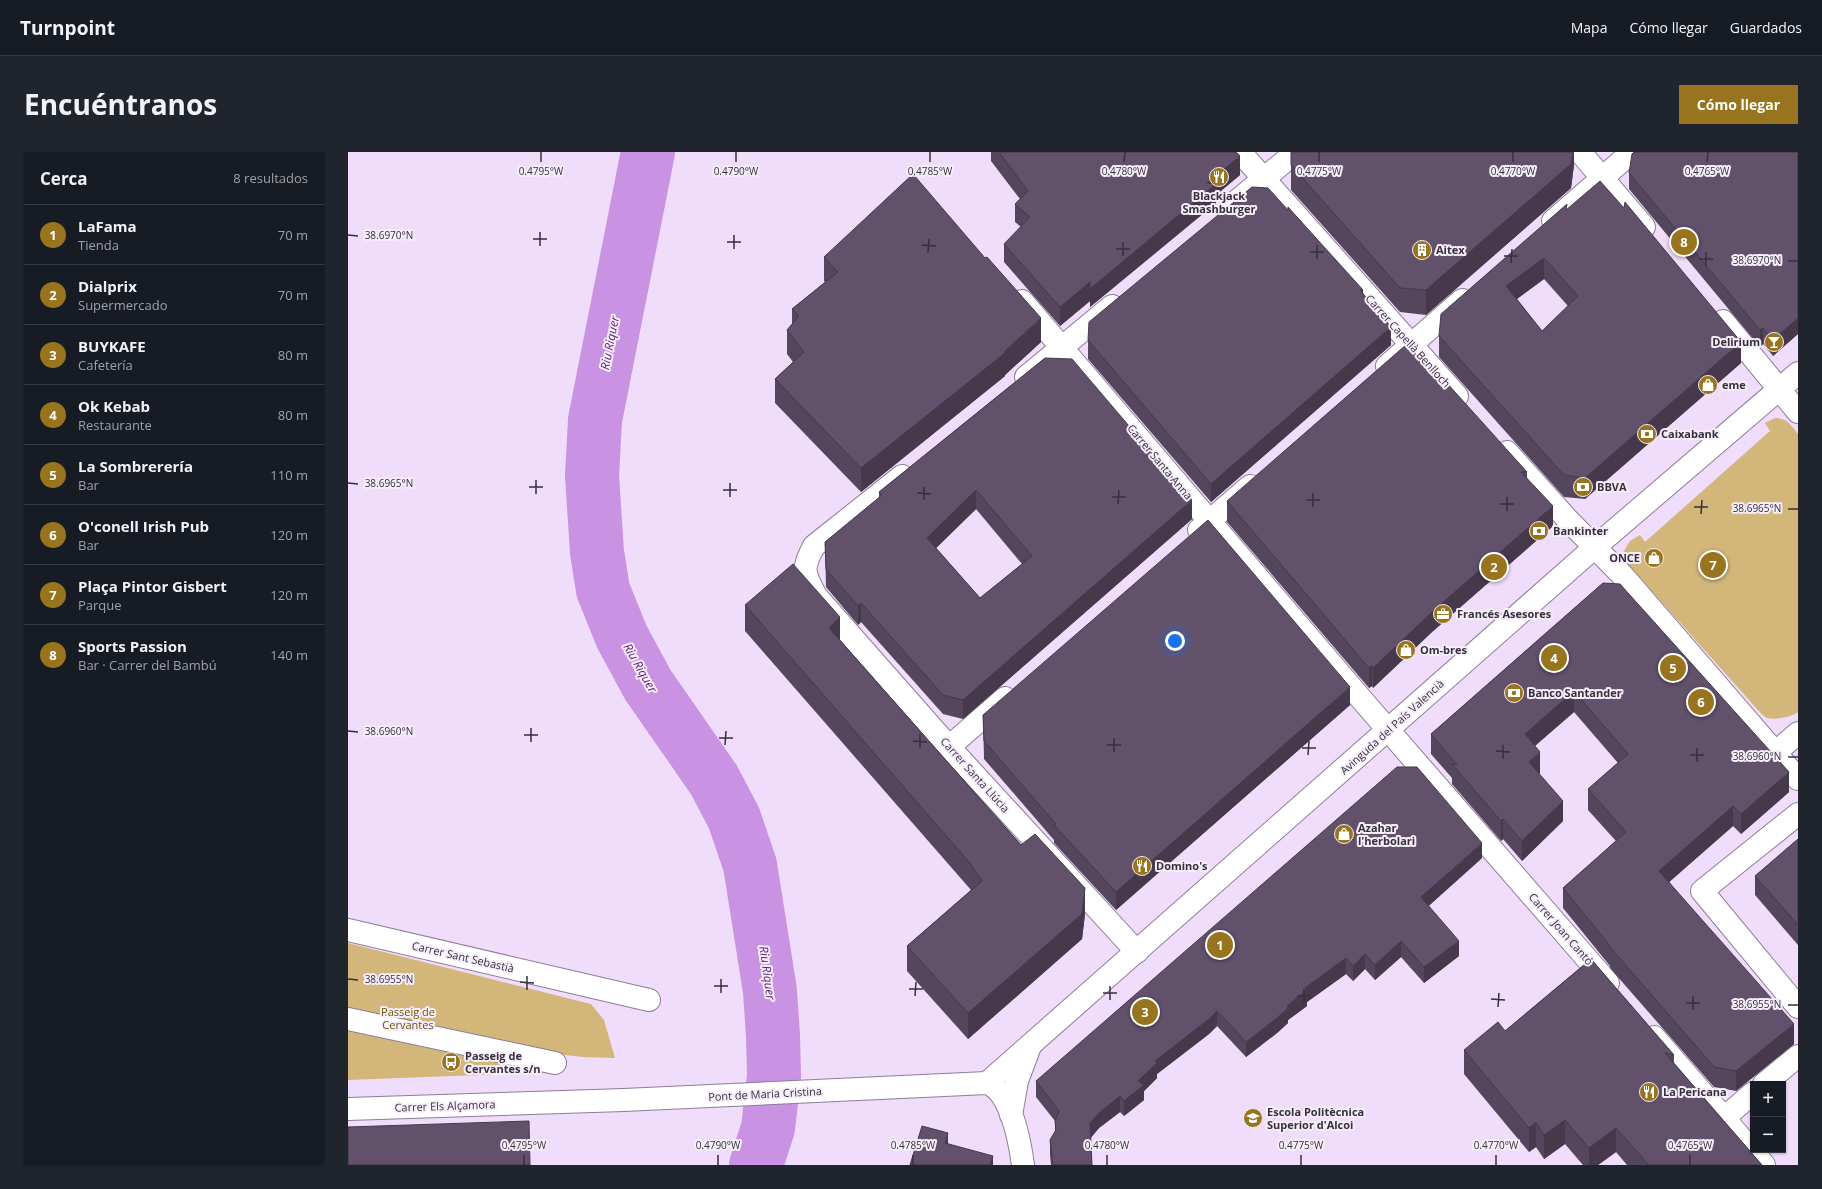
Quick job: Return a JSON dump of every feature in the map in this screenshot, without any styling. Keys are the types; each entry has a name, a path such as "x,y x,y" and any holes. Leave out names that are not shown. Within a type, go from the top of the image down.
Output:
{"street":[{"name":"Carrer Capellà Benlloch","path":"1240,152 1469,409"},
{"path":"1216,218 1296,152"},
{"path":"1580,152 1659,245"},
{"path":"1539,234 1632,152"},
{"name":"Carrer Santa Anna","path":"1011,289 1388,729"},
{"path":"1372,379 1474,290"},
{"path":"1013,387 1128,292"},
{"path":"1710,306 1798,412"},
{"name":"Avinguda del País Valencià","path":"987,1083 1595,547 1798,373"},
{"path":"1495,438 1568,520 1624,577 1798,779"},
{"name":"Carrer Santa Llúcia","path":"920,462 814,546 805,562 806,577 816,596 949,747 1137,952"},
{"path":"1183,544 1264,474"},
{"path":"949,747 1021,684"},
{"name":"Carrer Joan Cantó","path":"1388,729 1621,998"},
{"path":"1775,753 1798,733"},
{"path":"1798,814 1702,892 1798,1007"},
{"name":"Carrer Sant Sebastià","path":"348,930 649,1000"},
{"path":"348,1019 556,1063"},
{"path":"1641,1022 1764,1165"},
{"path":"1011,1115 1017,1081 1030,1046"},
{"path":"1768,1081 1798,1056"},
{"path":"987,1083 994,1085 1002,1094 1018,1133 1023,1165"},
{"name":"Pont de Maria Cristina","path":"542,1102 624,1100 987,1083"},
{"path":"1724,1118 1750,1096"},
{"name":"Carrer Els Alçamora","path":"348,1110 542,1102"}],"green space":[{"path":"1775,418 1786,421 1798,434 1798,712 1787,717 1775,719 1767,718 1757,709 1625,561 1624,551 1630,541 1640,535 1645,542 1770,431 1765,423"},
{"name":"Passeig de Cervantes","path":"348,943 591,1004 604,1020 615,1058 582,1057 557,1054 553,1072 348,1080"}],"building":[{"path":"999,152 1236,152 1240,156 1207,183 1216,184 1090,289 1090,282 1060,307 1004,244 1030,217 1015,204 1028,191"},
{"name":"Aitex","path":"1291,152 1573,152 1571,164 1426,290 1400,288 1291,165"},
{"path":"1634,152 1798,152 1798,318 1773,340 1763,328 1760,330 1629,173 1632,154"},
{"path":"913,174 985,258 987,257 1041,318 1004,352 1005,353 861,468 775,379 804,352 787,330 799,316 792,309 838,272 824,257"},
{"path":"1600,181 1624,208 1625,202 1741,342 1585,478 1564,475 1439,336 1441,314 1567,204 1566,210","holes":["1544,258 1578,296 1542,331 1506,286"]},
{"path":"1252,187 1268,188 1288,210 1288,207 1363,290 1360,290 1391,327 1211,484 1088,340 1089,322"},
{"path":"1407,344 1437,378 1437,372 1527,472 1521,472 1553,506 1432,612 1373,668 1372,666 1369,668 1227,501"},
{"path":"1045,358 1072,359 1192,500 963,700 943,695 861,603 858,606 826,569 825,542 882,495 879,492","holes":["976,490 1032,556 980,598 927,538"]},
{"path":"1208,520 1350,687 1116,892 1054,825 1056,824 984,741 983,715"},
{"path":"793,564 840,617 829,628 1021,845 1035,834 1085,888 1082,914 968,1013 907,946 982,881 969,862 745,605"},
{"path":"1603,583 1620,584 1789,772 1741,814 1733,806 1659,871 1794,1024 1736,1071 1714,1067 1610,947 1563,888 1626,832 1588,789 1628,754 1574,691 1525,734 1540,752 1529,762 1563,801 1522,841 1503,819 1501,821 1452,764 1457,765 1431,734"},
{"path":"1397,767 1417,767 1482,843 1421,897 1459,941 1424,967 1401,941 1375,965 1365,954 1353,966 1346,958 1305,988 1307,990 1287,1006 1288,1008 1246,1042 1217,1011 1209,1019 1155,1061 1157,1063 1138,1081 1144,1085 1124,1101 1120,1096 1099,1113 1090,1123 1092,1165 1053,1165 1050,1140 1056,1130 1055,1121 1059,1111 1036,1081"},
{"path":"1798,839 1798,925 1755,876"},
{"path":"1591,959 1674,1055 1665,1053 1750,1151 1750,1153 1762,1165 1647,1165 1648,1164 1616,1128 1589,1148 1565,1120 1544,1135 1536,1122 1529,1128 1464,1050 1498,1022 1505,1031"},
{"path":"529,1121 530,1165 348,1165 348,1127"},
{"path":"922,1126 948,1133 945,1143 993,1156 990,1165 910,1165"}],"waterway":[{"name":"Riu Riquer","path":"648,152 595,420 592,476 597,552 603,590 622,637 648,685 714,780 734,818 750,865 770,991 774,1076 768,1128 756,1165"}],"place":[{"name":"Blackjack Smashburger","path":"1219,177"},
{"name":"Sports Passion","path":"1684,242"},
{"name":"Aitex","path":"1422,250"},
{"name":"Delirium","path":"1774,342"},
{"name":"eme","path":"1708,385"},
{"name":"Caixabank","path":"1647,434"},
{"name":"BBVA","path":"1583,487"},
{"name":"Bankinter","path":"1539,531"},
{"name":"ONCE","path":"1654,558"},
{"name":"Plaça Pintor Gisbert","path":"1713,565"},
{"name":"Dialprix","path":"1494,567"},
{"name":"Francés Asesores","path":"1443,614"},
{"name":"Om-bres","path":"1406,650"},
{"name":"Ok Kebab","path":"1554,658"},
{"name":"La Sombrerería","path":"1673,668"},
{"name":"Banco Santander","path":"1514,693"},
{"name":"O'conell Irish Pub","path":"1701,702"},
{"name":"Azahar l'herbolari","path":"1344,834"},
{"name":"Domino's","path":"1142,866"},
{"name":"LaFama","path":"1220,945"},
{"name":"BUYKAFE","path":"1145,1012"},
{"name":"Passeig de Cervantes s/n","path":"451,1062"},
{"name":"La Pericana","path":"1649,1092"},
{"name":"Escola Politècnica Superior d'Alcoi","path":"1253,1118"}]}
